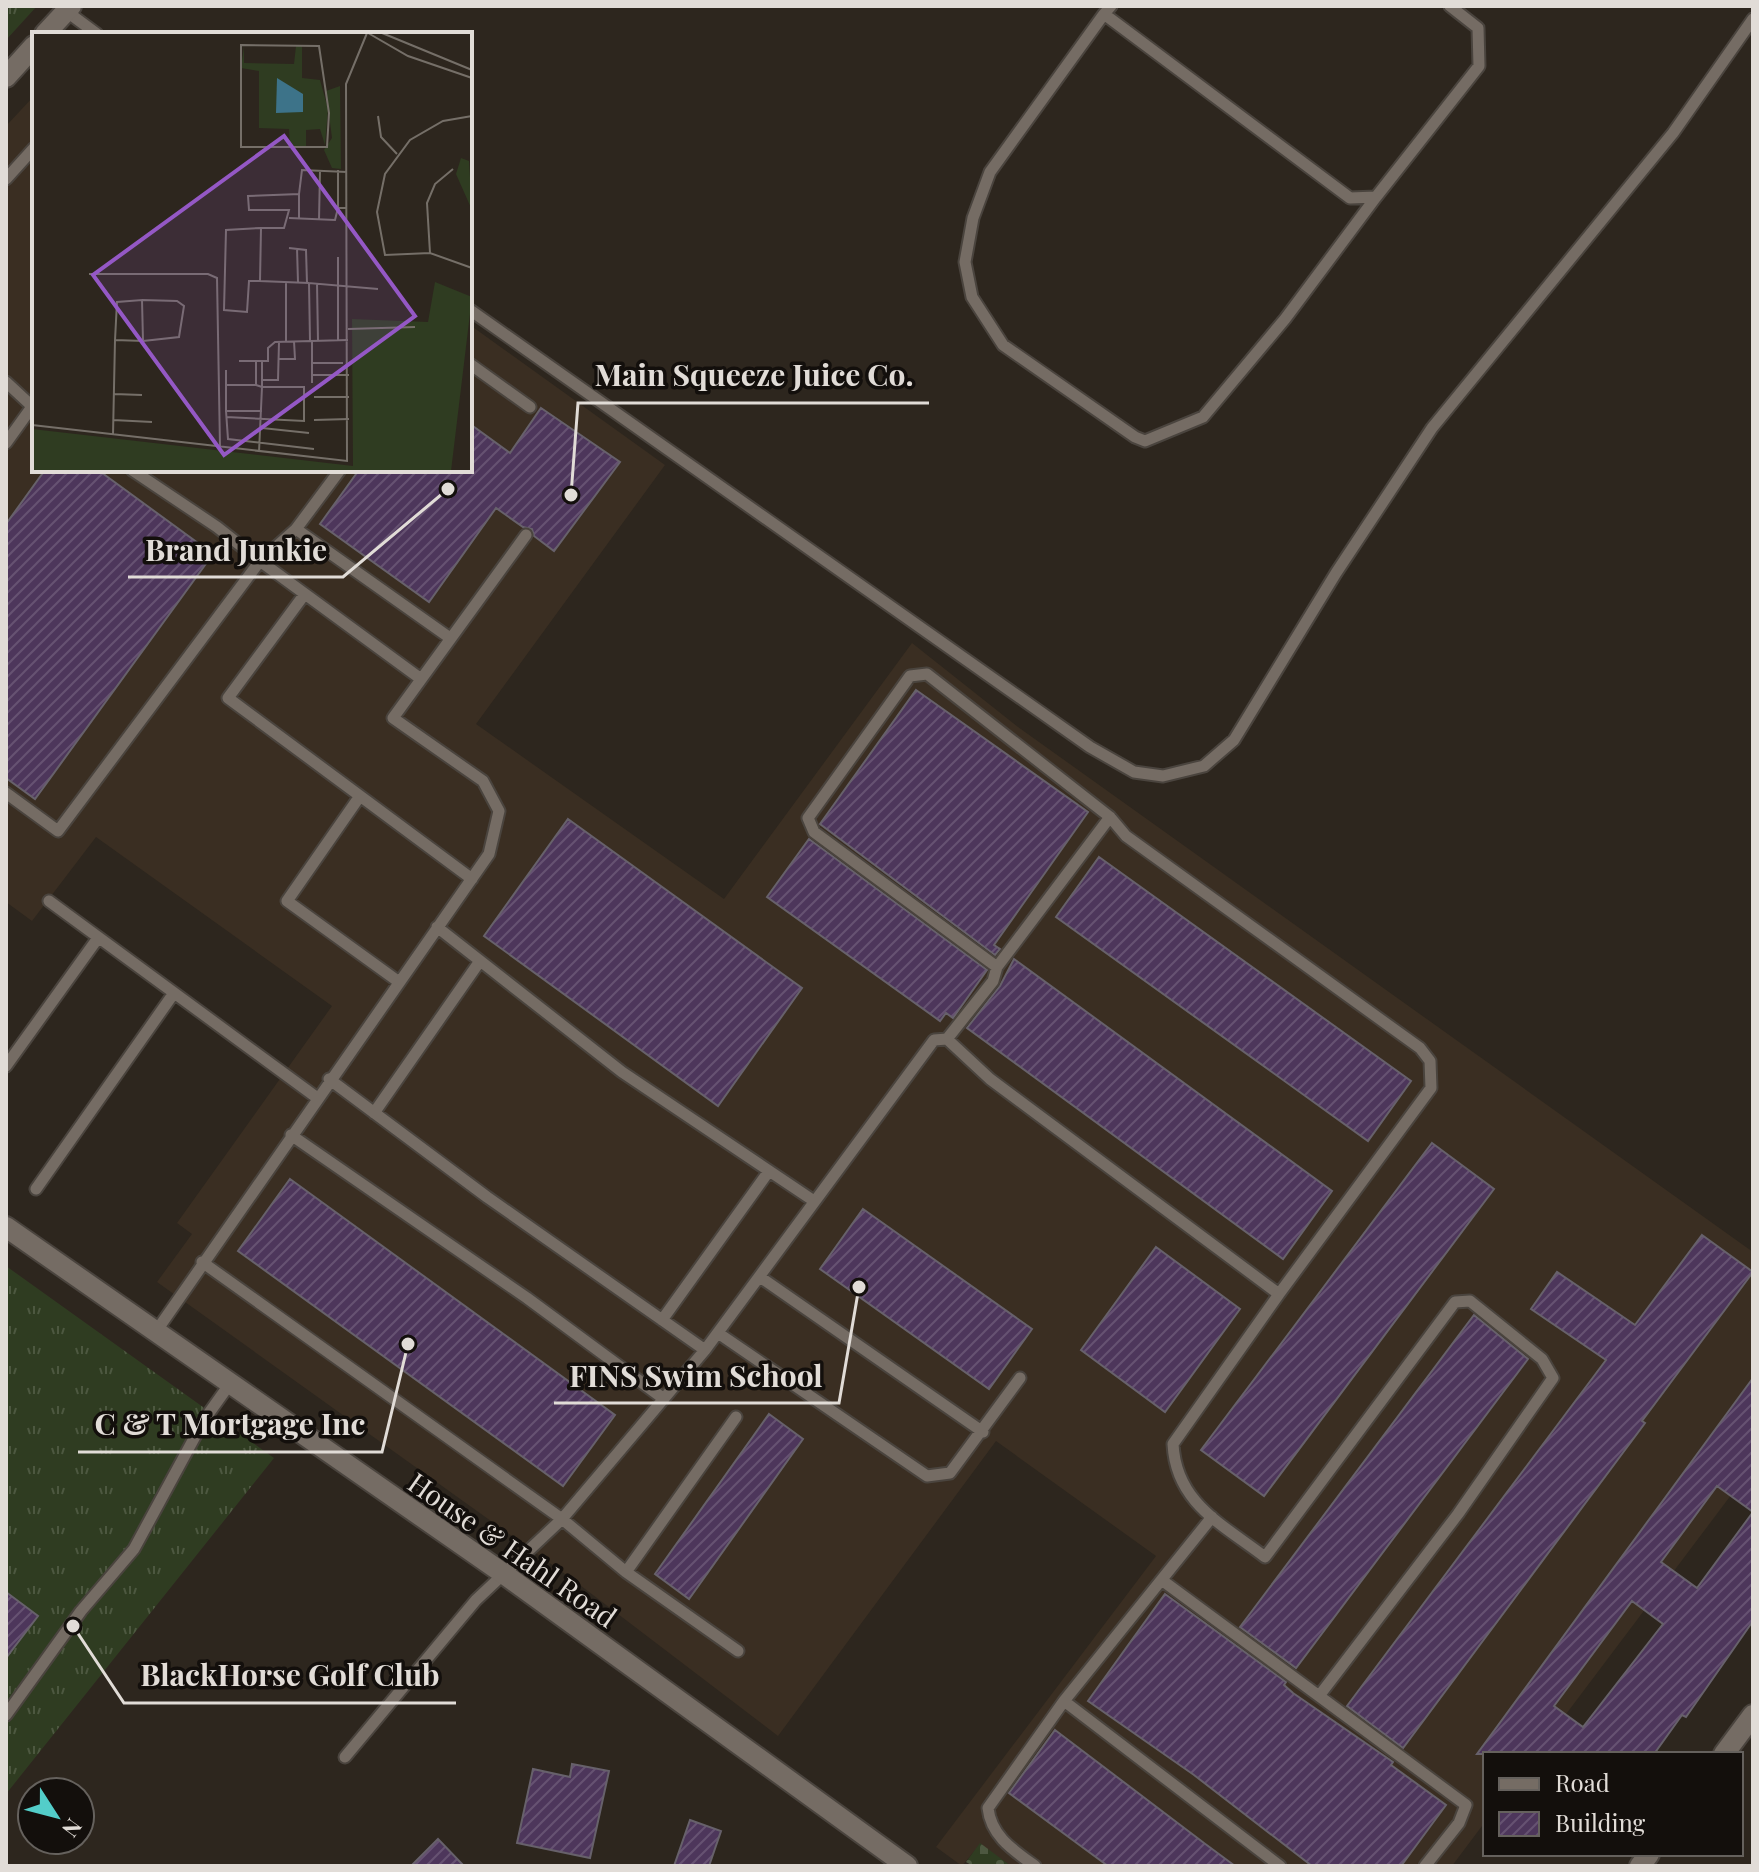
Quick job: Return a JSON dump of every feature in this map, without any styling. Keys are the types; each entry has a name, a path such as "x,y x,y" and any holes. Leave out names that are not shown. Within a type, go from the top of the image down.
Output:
{"street":[{"path":"47,32 69,9"},
{"path":"6,77 32,48"},
{"name":"House & Hahl Road","path":"6,1227 504,1574 907,1866"},
{"path":"1725,1752 1753,1715"}],"lane":[{"path":"1376,197 1350,198 1107,10 990,172 973,218 965,262 972,297 1003,345 1135,437 1145,441 1203,417 1285,319 1479,66 1478,28 1450,6"},
{"path":"69,9 95,32"},
{"path":"472,311 1090,747 1134,772 1163,776 1204,766 1234,740 1336,573 1432,428 1673,133 1753,19"},
{"path":"6,179 32,150"},
{"path":"472,365 530,407"},
{"path":"6,382 32,406"},
{"path":"6,443 32,408"},
{"path":"135,472 217,527 304,595 421,679"},
{"path":"6,793 58,831 260,561 296,529 339,472"},
{"path":"296,529 450,638"},
{"path":"155,1333 316,1097 489,854 499,811 483,781 393,718 526,535"},
{"path":"304,595 228,698 472,879"},
{"path":"997,967 814,832 808,818 910,676 927,674 1110,817 1126,836 1420,1048 1430,1061 1431,1088 1173,1444 1174,1464 1183,1489 1212,1517 1265,1557 1455,1302 1470,1301 1542,1359 1553,1378 1458,1514 1319,1696"},
{"path":"360,796 287,901 399,982"},
{"path":"345,1757 476,1600 562,1519 705,1350 934,1040 947,1039 993,981 997,967 1110,817"},
{"path":"49,901 316,1097"},
{"path":"437,927 622,1072 814,1201"},
{"path":"6,1066 98,938"},
{"path":"374,1113 480,961"},
{"path":"36,1189 174,993"},
{"path":"947,1039 990,1079 1279,1294"},
{"path":"329,1079 705,1350"},
{"path":"291,1135 527,1298 664,1399"},
{"path":"662,1320 769,1171"},
{"path":"202,1262 562,1519 626,1572 738,1651"},
{"path":"760,1277 983,1432"},
{"path":"718,1333 927,1476 950,1473 1020,1378"},
{"path":"6,1715 81,1611 134,1549 204,1420 229,1385"},
{"path":"626,1572 736,1417"},
{"path":"1035,1866 1009,1847 990,1823 988,1808 1064,1701 1212,1517"},
{"path":"1163,1581 1466,1805 1459,1823 1425,1866"},
{"path":"1064,1701 1280,1866"}],"shaded area":[{"path":"32,98 32,472 472,472 472,326 665,465 476,724 724,899 912,643 1018,727 1753,1252 1753,1466 1538,1752 1483,1752 1483,1825 1452,1866 1011,1866 980,1844 962,1866 936,1847 1156,1556 996,1441 778,1736 572,1579 157,1282 192,1234 177,1223 332,1006 96,837 32,921 6,902 6,126"}],"green space":[{"path":"6,6 37,6 6,40"},
{"path":"6,1266 274,1458 20,1776 16,1776 16,1781 6,1794"},
{"path":"980,1843 1011,1866 973,1866 966,1862"}],"building":[{"path":"541,408 620,462 554,551 534,536 532,529 523,527 496,508 429,602 320,524 358,472 472,472 472,425 510,453"},
{"path":"44,472 101,472 213,554 35,799 6,778 6,524"},
{"path":"916,690 1088,812 994,945 1000,949 995,955 820,824"},
{"path":"568,819 802,988 718,1106 484,936"},
{"path":"809,839 987,970 953,1018 946,1013 940,1021 767,897"},
{"path":"1099,857 1411,1081 1368,1141 1056,917"},
{"path":"1014,959 1332,1191 1283,1259 967,1028 1000,986"},
{"path":"1432,1143 1494,1189 1264,1496 1201,1450"},
{"path":"290,1179 615,1415 563,1486 238,1251"},
{"path":"863,1209 1032,1329 989,1389 820,1269"},
{"path":"1702,1235 1753,1272 1642,1421 1645,1423 1403,1748 1347,1706 1606,1360 1531,1309 1557,1272 1635,1325"},
{"path":"1156,1247 1240,1309 1165,1412 1081,1350"},
{"path":"1474,1315 1528,1359 1296,1668 1240,1627"},
{"path":"1753,1378 1753,1512 1753,1621 1686,1717 1682,1715 1655,1752 1477,1754","holes":["1717,1486 1753,1512 1697,1588 1661,1562","1632,1601 1663,1624 1583,1727 1554,1706"]},
{"path":"769,1414 803,1439 689,1599 655,1574"},
{"path":"6,1592 38,1616 6,1658"},
{"path":"1165,1594 1286,1682 1284,1685 1293,1693 1393,1762 1391,1765 1446,1805 1401,1866 1312,1866 1194,1775 1088,1701"},
{"path":"1055,1730 1235,1866 1108,1866 1009,1793"},
{"path":"572,1764 609,1771 590,1858 517,1843 533,1769 570,1777"},
{"path":"690,1820 721,1831 709,1866 674,1866"},
{"path":"438,1839 464,1866 411,1866"}],"place":[{"name":"Brand Junkie","path":"448,489"},
{"name":"Main Squeeze Juice Co.","path":"571,495"},
{"name":"FINS Swim School","path":"859,1287"},
{"name":"C & T Mortgage Inc","path":"408,1344"},
{"name":"BlackHorse Golf Club","path":"73,1626"}]}
